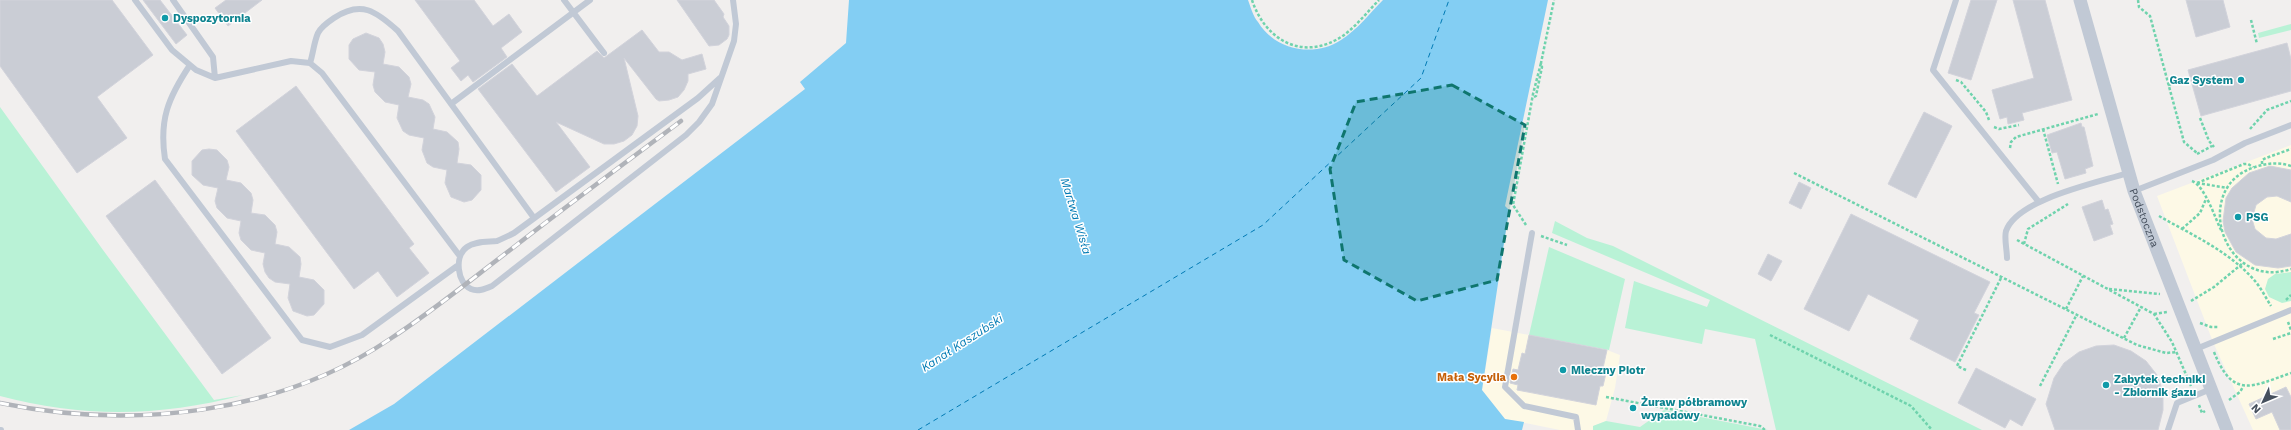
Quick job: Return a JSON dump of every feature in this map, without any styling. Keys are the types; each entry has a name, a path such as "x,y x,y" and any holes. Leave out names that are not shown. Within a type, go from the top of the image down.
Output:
{"street":[{"name":"Podstoczna","path":"2080,0 2134,191 2227,430"}],"lane":[{"path":"135,0 172,50 196,70 215,78 291,61 310,63 322,73 459,255"},
{"path":"173,0 213,57 215,78"},
{"path":"564,0 604,53"},
{"path":"451,104 590,0"},
{"path":"720,78 698,98 514,233 497,240 484,241 467,246 459,255 457,266 465,284 470,289 480,290 492,286 686,135 699,122 712,104 734,41 736,24 733,0"},
{"path":"1956,0 1934,70 2038,201"},
{"path":"310,63 318,32 343,11 361,8 379,13 398,31 534,218"},
{"path":"190,65 177,83 165,110 162,136 165,159 302,340 330,347 362,335 457,266"},
{"path":"2134,191 2213,160 2245,143 2291,126"},
{"path":"2007,258 2006,234 2012,221 2019,212 2038,201 2128,173"},
{"path":"1532,233 1504,387 1524,406 1576,417 1578,430"},
{"path":"2196,348 2291,310"},
{"path":"2168,430 2177,403 2211,389"}],"path":[{"path":"1252,0 1257,16 1270,32 1290,44 1310,47 1336,40 1346,33 1379,0"},
{"path":"1532,233 1513,205 1554,0"},
{"path":"2138,0 2139,7 2150,16 2184,142 2197,152"},
{"path":"2251,20 2258,44"},
{"path":"1945,82 1949,77 1961,82 1986,112 1990,124 1994,128 1999,129 2019,124"},
{"path":"2168,85 2182,81"},
{"path":"2247,132 2267,110 2291,101"},
{"path":"2012,154 2010,148 2011,142 2016,137 2101,114 2100,107"},
{"path":"2200,118 2212,146 2220,146"},
{"path":"2043,129 2058,184"},
{"path":"2262,164 2262,160 2291,148"},
{"path":"2221,230 2220,206 2228,188 2240,175 2253,167 2262,164 2275,163 2291,166"},
{"path":"2197,183 2244,164 2248,164 2253,167"},
{"path":"1794,173 2137,345 2166,353 2177,352"},
{"path":"2188,180 2228,188"},
{"path":"2053,186 2065,182"},
{"path":"2197,183 2207,199 2231,252 2244,263 2262,271 2274,272 2291,269"},
{"path":"2182,229 2200,213 2207,199"},
{"path":"2024,244 2028,229 2069,203"},
{"path":"2156,214 2221,251 2255,281 2272,307 2284,313"},
{"path":"2006,234 2154,314 2167,332 2177,352 2202,413 2234,398 2244,385"},
{"path":"1551,239 1566,245"},
{"path":"2106,289 2182,294 2186,303 2214,287 2244,263"},
{"path":"1966,370 1958,366 2002,276"},
{"path":"2066,309 2083,276"},
{"path":"2124,338 2141,307"},
{"path":"2040,386 2077,314"},
{"path":"2198,322 2211,327 2226,327 2230,335"},
{"path":"2203,324 2224,374 2237,384 2252,387 2291,373"},
{"path":"2273,339 2291,333"},
{"path":"1770,335 1911,406 1932,430"},
{"path":"1606,396 1760,426 1765,430"}],"highlighted area":[{"path":"1452,85 1525,125 1497,280 1417,301 1344,260 1330,169 1356,102"}],"shaded area":[{"path":"2291,145 2291,430 2253,430 2213,342 2157,196"},
{"path":"1492,328 1607,350 1620,355 1615,388 1606,421 1593,426 1593,430 1560,430 1505,419 1482,390"}],"green space":[{"path":"2291,24 2291,30 2259,38 2258,33"},
{"path":"0,107 214,400 243,395 182,408 122,412 61,408 0,396"},
{"path":"1555,221 1587,238 1613,246 1982,430 1776,430 1755,339 1705,329 1702,344 1625,328 1634,281 1707,307 1710,300 1552,233"},
{"path":"1549,247 1625,279 1609,350 1529,335"},
{"path":"2291,272 2291,301 2282,303 2269,297 2265,289 2268,279 2275,274"},
{"path":"1664,410 1768,430 1593,430 1593,426 1606,421 1640,427"}],"water":[{"path":"849,0 1248,0 1256,20 1265,32 1285,45 1307,50 1330,46 1341,40 1358,26 1383,0 1548,0 1505,206 1509,210 1482,390 1505,419 1524,422 1522,430 349,430 394,404 805,89 800,82 846,43"}],"building":[{"path":"0,0 112,0 153,55 97,97 127,138 77,173 0,66"},
{"name":"Dyspozytornia","path":"143,0 160,0 187,35 176,44"},
{"path":"226,0 262,0 228,26 215,8"},
{"path":"415,0 474,0 493,26 509,14 522,32 501,48 507,57 473,82 468,75 461,81 451,68 460,61"},
{"path":"677,0 714,0 724,14 723,17 729,26 729,35 727,39 719,45 709,46"},
{"path":"1971,0 1997,0 1971,80 1948,73"},
{"path":"2013,0 2045,0 2072,100 2022,113 2024,120 2008,124 2007,117 2000,119 1992,90 2034,78"},
{"path":"2186,0 2223,0 2230,27 2196,37"},
{"path":"642,30 659,52 669,52 682,60 702,54 706,69 688,74 688,81 684,90 678,97 659,101 624,58 638,116 637,126 632,135 624,141 614,144 604,144 556,122 590,167 556,192 478,89 512,64 537,96 597,51 604,58"},
{"path":"366,33 379,38 383,44 385,52 383,64 399,67 409,77 411,84 408,97 423,100 429,104 435,117 433,129 447,132 458,142 459,149 457,163 471,165 481,175 481,190 472,200 464,202 451,197 445,183 447,170 433,167 427,163 422,150 424,138 409,135 403,131 397,118 399,105 385,102 375,92 373,85 375,72 359,70 349,59 349,45 353,39"},
{"name":"Gaz System","path":"2287,43 2291,59 2291,91 2201,116 2188,70"},
{"path":"296,86 414,244 409,248 429,273 397,297 378,271 354,289 236,131"},
{"path":"1924,112 1952,126 1916,198 1888,184"},
{"path":"2081,123 2082,127 2084,127 2093,166 2085,169 2086,173 2065,179 2057,152 2052,153 2047,135"},
{"path":"202,150 217,150 227,160 229,167 226,180 241,183 251,193 253,200 251,213 265,215 275,225 277,232 275,244 289,247 300,257 301,264 299,277 314,280 324,290 324,304 314,315 307,316 293,311 288,298 290,284 275,282 269,278 265,272 263,264 265,253 251,250 241,240 239,233 241,221 227,218 217,208 215,201 218,188 203,185 192,175 192,161"},
{"name":"PSG","path":"2270,166 2291,170 2291,202 2277,196 2267,197 2256,205 2252,219 2255,229 2266,238 2276,239 2291,234 2291,266 2278,268 2255,265 2236,252 2225,232 2223,221 2226,198 2232,188 2249,173"},
{"path":"155,180 271,338 222,374 106,216"},
{"path":"1799,182 1811,188 1801,209 1789,203"},
{"path":"2102,200 2105,210 2108,209 2113,224 2110,225 2113,234 2094,241 2082,207"},
{"path":"1851,214 1990,282 1974,313 1979,315 1955,362 1910,339 1919,320 1868,294 1849,331 1804,309"},
{"path":"1768,254 1782,261 1771,281 1758,274"},
{"name":"Mleczny Piotr","path":"1529,335 1607,350 1603,368 1607,369 1603,386 1600,386 1596,405 1517,390 1518,385 1510,383 1513,369 1518,370 1522,353 1525,354"},
{"name":"Zabytek techniki - Zbiornik gazu","path":"2114,345 2131,351 2146,361 2157,375 2163,392 2163,410 2158,430 2055,430 2046,404 2054,378 2064,363 2079,352 2096,346"},
{"path":"1976,368 2036,399 2022,426 2010,419 2005,428 1958,403"},
{"path":"2286,387 2291,397 2291,430 2280,430 2272,412 2256,419 2249,404"}],"ferry route":[{"path":"918,430 1263,225 1421,78 1449,0"}],"railway":[{"path":"0,403 50,411 100,415 151,415 202,410 251,400 300,385 346,365 406,328 681,121"}],"place":[{"name":"Dyspozytornia","path":"165,18"},
{"name":"Gaz System","path":"2241,80"},
{"name":"PSG","path":"2238,217"},
{"name":"Mleczny Piotr","path":"1563,370"},
{"name":"Mała Sycylia","path":"1514,377"},
{"name":"Zabytek techniki - Zbiornik gazu","path":"2106,385"},
{"name":"Żuraw półbramowy wypadowy","path":"1633,408"}],"water label":[{"name":"Martwa Wisła","path":"1076,216"},
{"name":"Kanał Kaszubski","path":"962,343"}]}
